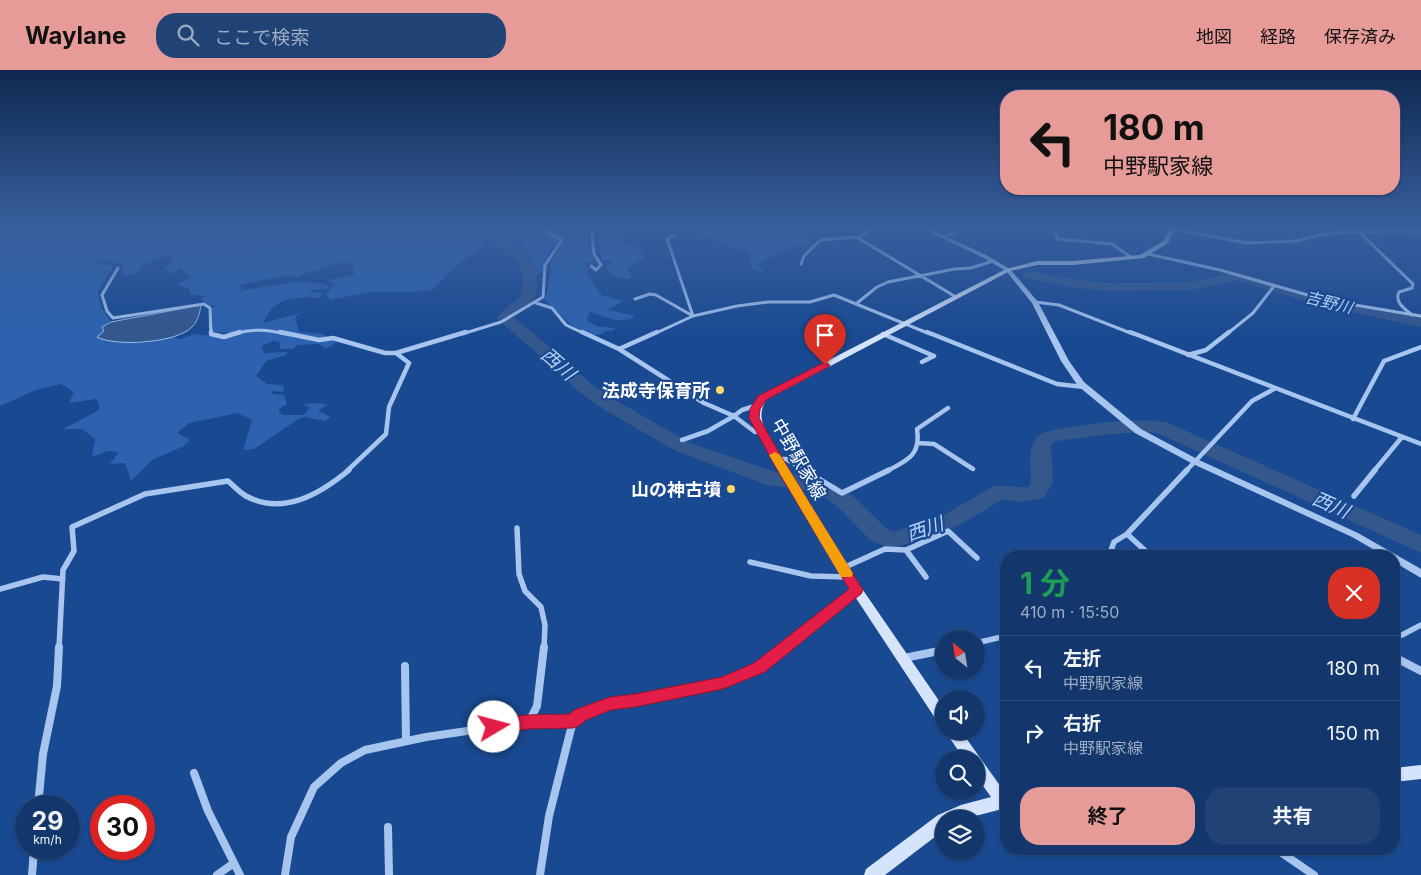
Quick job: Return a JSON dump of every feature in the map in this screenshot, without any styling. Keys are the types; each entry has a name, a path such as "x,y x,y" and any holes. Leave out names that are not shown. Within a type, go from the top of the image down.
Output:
{"main road":[{"name":"中野駅家線","path":"935,706 856,590 789,480 754,418 762,398 1008,270 1035,264"},
{"path":"1400,774 1421,772"},
{"path":"985,775 1000,796"},
{"path":"969,810 1000,802"},
{"path":"872,875 935,828"}],"street":[{"path":"118,268 102,296 107,311 113,318 128,318 149,312 204,304 210,308 211,334 224,337 247,330 263,329 319,340 333,338 385,352 396,353 501,322 536,304 543,297 545,264"},
{"path":"591,266 593,270 596,270 599,264"},
{"path":"675,264 693,316"},
{"path":"899,264 956,297"},
{"path":"857,304 877,286 918,275 971,268 986,264"},
{"path":"998,264 1008,270 1035,302 1065,361 1084,387 1138,431 1196,462 1355,535 1381,550"},
{"path":"1191,264 1326,300 1421,316"},
{"path":"1392,264 1413,284 1412,288 1399,292 1397,296 1398,302 1412,315"},
{"path":"1188,355 1206,350 1253,313 1274,287"},
{"path":"636,299 650,294 656,295 693,316"},
{"path":"619,349 693,316 768,302 810,302 834,295 1057,384 1084,387"},
{"path":"1035,302 1059,305 1421,444"},
{"path":"536,304 552,308 566,325 619,349 704,403 734,416 755,432 761,431"},
{"path":"883,334 934,356 922,362"},
{"path":"1353,418 1384,361 1421,347"},
{"path":"39,795 43,754 57,686 64,570 74,551 72,527 145,494 228,481 246,496 264,503 277,505 296,502 322,491 341,477 386,434 384,423 392,398 409,364 396,353"},
{"path":"1111,550 1114,542 1127,534 1252,401 1274,389"},
{"path":"682,440 708,431 742,410 758,405"},
{"path":"777,459 786,459 842,493 883,473 914,454 919,442 917,429 948,408"},
{"path":"1354,496 1402,437"},
{"path":"919,442 934,444 973,469"},
{"path":"517,528 519,574 526,591 541,607 545,625 537,706 528,722"},
{"path":"750,562 811,576 845,572 885,549 906,550 948,531 977,558"},
{"path":"1127,534 1144,550"},
{"path":"906,550 926,577"},
{"path":"1400,561 1421,574"},
{"path":"0,590 43,577 63,579"},
{"path":"540,875 543,840 573,721 580,715 610,703 723,683 759,668 856,590"},
{"path":"1400,635 1421,626"},
{"path":"985,641 1000,637"},
{"path":"904,658 935,652"},
{"path":"1400,660 1421,671"},
{"path":"405,666 406,742"},
{"path":"285,875 291,837 314,787 341,763 365,750 528,722 573,721"},
{"path":"194,773 208,811 240,875"},
{"path":"388,827 389,875"},
{"path":"1285,855 1314,875"},
{"path":"32,875 33,860"},
{"path":"217,875 234,863"}],"shaded area":[{"path":"0,264 101,264 114,266 98,291 101,307 111,322 103,327 104,331 100,338 147,343 172,337 180,339 195,334 227,338 229,333 214,332 208,327 210,311 215,305 209,305 201,298 207,296 191,295 189,288 176,285 191,277 180,268 170,274 165,267 171,264 337,264 296,277 288,275 239,285 243,288 240,291 297,282 319,283 330,286 327,289 308,291 322,293 320,298 294,298 277,304 263,323 301,313 295,317 299,332 322,334 331,340 339,341 325,349 319,344 297,345 293,349 279,349 281,343 274,341 262,346 263,353 287,352 286,355 266,361 256,376 267,384 283,385 284,392 271,391 273,394 284,395 287,404 279,409 279,412 283,415 304,415 310,407 302,404 320,403 327,405 318,411 331,417 325,421 305,417 300,418 254,449 243,450 252,420 238,413 189,423 177,433 190,440 184,446 152,460 131,481 125,463 110,464 119,452 108,451 92,457 95,439 82,429 63,429 99,410 99,404 96,399 69,403 74,392 61,384 36,390 0,406"},
{"path":"117,264 145,264 142,265 138,273 126,276 122,274 123,267"},
{"path":"352,264 459,264 434,289 416,292 371,292 330,300 326,294 332,288 333,283 327,280 354,275"},
{"path":"533,264 544,264 543,272 536,275"},
{"path":"550,264 583,264 589,268 587,273 601,295 623,301 608,310 635,316 630,319 619,320 590,312 587,320 596,326 616,328 612,331 593,335 577,329 545,300 551,272"},
{"path":"610,264 635,264 627,268 632,278 624,279 613,276 606,266"},
{"path":"750,264 758,264 764,271 760,272 752,268"},
{"path":"201,305 194,325 174,337 146,342 118,342 97,337 104,331 102,327 111,322"}],"waterway":[{"name":"西川","path":"526,264 529,282 528,295 523,304 505,319 558,362 584,387 610,405 683,447 775,480 801,482 826,489 844,500 878,534 892,541 952,520 1000,492 1020,495 1036,493 1042,482 1041,445 1044,440 1052,436 1120,427 1147,426 1161,427 1421,545"},
{"name":"吉野川","path":"1030,275 1076,284 1109,287 1192,286 1237,276 1323,302 1421,322"}],"slow traffic":[{"path":"775,455 846,574"}],"place":[{"name":"法成寺保育所","path":"720,390"},
{"name":"山の神古墳","path":"731,489"}],"route":[{"path":"494,727 528,722 573,721 580,715 610,703 723,683 759,668 779,654 856,590 754,418 755,409 762,398 825,365"}]}
